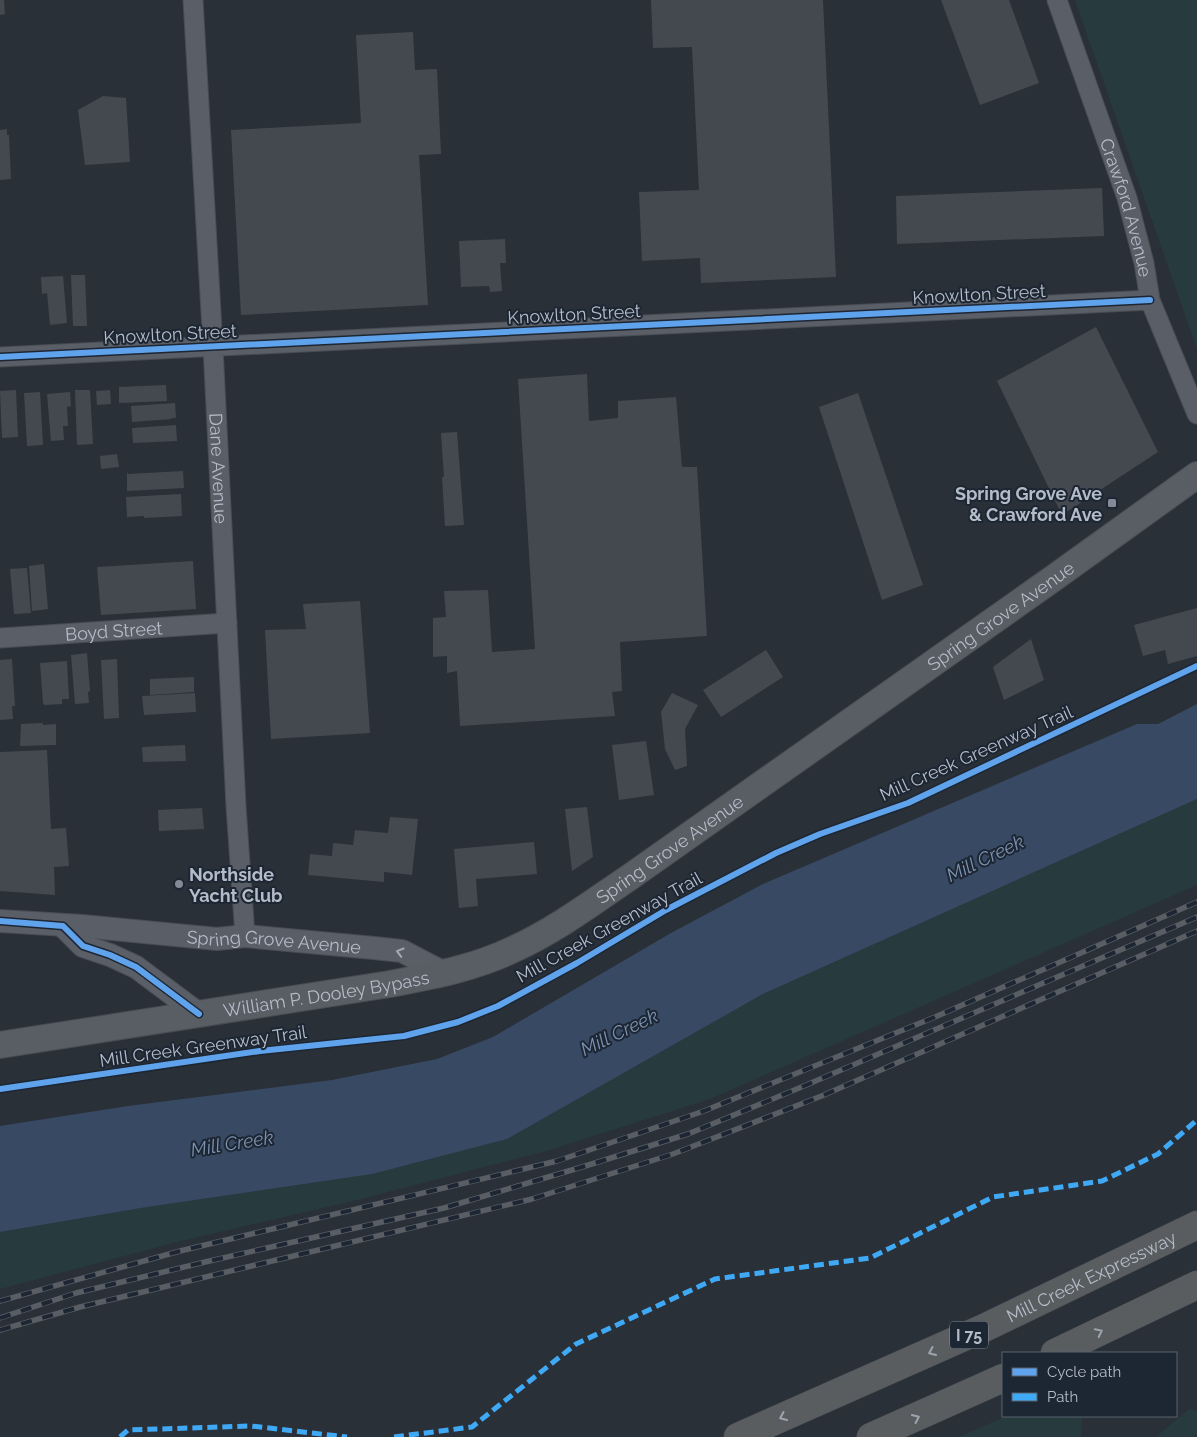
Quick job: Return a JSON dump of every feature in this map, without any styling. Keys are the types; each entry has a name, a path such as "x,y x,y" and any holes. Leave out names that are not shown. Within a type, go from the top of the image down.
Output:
{"highway":[{"name":"Mill Creek Expressway","path":"738,1437 984,1328 1197,1225"},
{"path":"1057,1352 1197,1285"},
{"path":"871,1437 1002,1378"}],"main road":[{"name":"Spring Grove Avenue","path":"444,973 513,950 561,924 1197,475"},
{"name":"William P. Dooley Bypass","path":"0,1045 390,984 444,973"}],"street":[{"name":"Dane Avenue","path":"193,0 245,936"},
{"name":"Crawford Avenue","path":"1058,0 1127,198 1144,263 1150,300 1197,414"},
{"name":"Knowlton Street","path":"0,357 1150,300"},
{"name":"Boyd Street","path":"0,638 227,623"},
{"name":"Spring Grove Avenue","path":"0,922 217,938 245,936 402,951 444,973"},
{"path":"63,926 84,946 136,967 199,1014"}],"green space":[{"path":"1075,0 1197,0 1197,349"},
{"path":"1197,799 1197,885 710,1099 546,1151 357,1200 177,1242 0,1289 0,1232 147,1207 507,1139 763,994"},
{"path":"1189,1409 1197,1411 1197,1437 1156,1437"},
{"path":"1005,1417 1082,1417 1081,1437 959,1437"}],"water":[{"name":"Mill Creek","path":"1197,704 1197,799 763,994 507,1139 372,1174 147,1207 0,1232 0,1126 128,1106 332,1080 437,1059 493,1037 671,933 763,884 1137,724 1158,724"}],"building":[{"path":"0,0 4,0 5,14 0,15"},
{"path":"651,0 823,0 836,277 701,283 700,258 642,261 639,192 699,190 692,47 653,48"},
{"path":"941,0 1009,0 1039,83 980,105"},
{"path":"413,32 415,70 437,69 441,154 419,155 428,305 241,315 231,130 361,123 356,35"},
{"path":"103,96 126,98 130,162 85,165 78,110"},
{"path":"7,129 7,135 9,135 11,179 0,180 0,130"},
{"path":"1102,188 1104,236 897,244 896,196"},
{"path":"505,239 506,263 500,263 502,291 490,292 489,286 461,287 459,241"},
{"path":"71,275 85,275 87,326 73,326"},
{"path":"63,276 67,323 50,325 47,293 42,294 41,277"},
{"path":"1096,327 1158,452 1062,515 997,381"},
{"path":"587,374 589,421 618,418 618,401 676,397 682,467 697,467 707,636 620,642 622,691 612,692 615,716 460,726 457,671 447,673 447,656 433,657 433,618 446,617 444,591 488,590 492,652 535,649 518,379"},
{"path":"166,385 167,401 119,403 119,387"},
{"path":"16,390 18,437 2,438 0,391"},
{"path":"75,390 90,390 93,444 77,445"},
{"path":"110,390 111,404 97,405 96,391"},
{"path":"40,392 43,445 27,446 24,393"},
{"path":"70,392 71,406 67,407 68,426 63,426 64,440 51,441 47,394"},
{"path":"858,393 923,585 882,600 819,407"},
{"path":"175,403 176,418 132,422 131,406"},
{"path":"176,425 177,441 133,443 132,428"},
{"path":"457,432 464,525 445,526 441,433"},
{"path":"117,454 119,467 101,469 100,456"},
{"path":"183,471 184,488 127,491 127,472 128,474"},
{"path":"181,494 182,516 127,517 126,497"},
{"path":"193,561 196,609 101,615 97,567"},
{"path":"44,564 48,609 32,611 29,566"},
{"path":"27,568 31,613 14,614 10,569"},
{"path":"360,601 370,733 271,739 265,630 306,629 303,604"},
{"path":"1197,608 1197,656 1168,664 1165,650 1143,656 1134,625"},
{"path":"1031,639 1044,680 1004,700 993,667"},
{"path":"766,650 783,677 721,717 703,690"},
{"path":"87,653 89,703 75,704 71,655"},
{"path":"12,659 15,706 12,706 13,719 0,720 0,660"},
{"path":"117,659 119,718 104,719 101,660"},
{"path":"67,661 69,699 62,699 62,704 44,705 40,663"},
{"path":"194,677 194,692 150,695 150,679"},
{"path":"195,693 196,712 144,715 142,696"},
{"path":"672,693 698,705 685,729 687,766 675,770 665,749 661,712"},
{"path":"43,723 43,725 56,724 56,745 20,746 21,724"},
{"path":"646,741 654,795 619,800 612,745"},
{"path":"185,745 186,761 143,762 142,747"},
{"path":"47,750 51,829 66,828 69,866 54,867 55,895 0,891 0,752"},
{"path":"587,807 593,857 572,871 565,809"},
{"path":"202,808 204,829 159,831 158,810"},
{"path":"390,817 418,819 412,875 384,872 384,882 308,875 310,854 332,856 333,843 353,845 355,830 388,833"},
{"path":"534,842 537,874 476,879 478,906 459,908 454,849"}],"railway":[{"path":"0,1301 180,1251 557,1161 704,1111 935,1017 1197,902"},
{"path":"0,1318 76,1293 444,1208 688,1134 1197,917"},
{"path":"0,1330 80,1307 532,1199 673,1154 824,1095 1197,931"}],"marked path":[{"path":"394,1437 472,1427 576,1344 715,1279 870,1258 993,1197 1102,1181 1158,1154 1197,1120"},
{"path":"120,1437 128,1430 251,1426 347,1437"}],"cycle path":[{"path":"0,357 1150,300"},
{"name":"Mill Creek Greenway Trail","path":"0,1089 260,1051 404,1036 458,1022 498,1006 577,963 666,910 776,853 820,834 908,803 1197,666"},
{"path":"0,921 63,926 83,946 110,955 136,967 199,1014"}],"place":[{"name":"Spring Grove Ave & Crawford Ave","path":"1112,503"},
{"name":"Northside Yacht Club","path":"179,884"}]}
